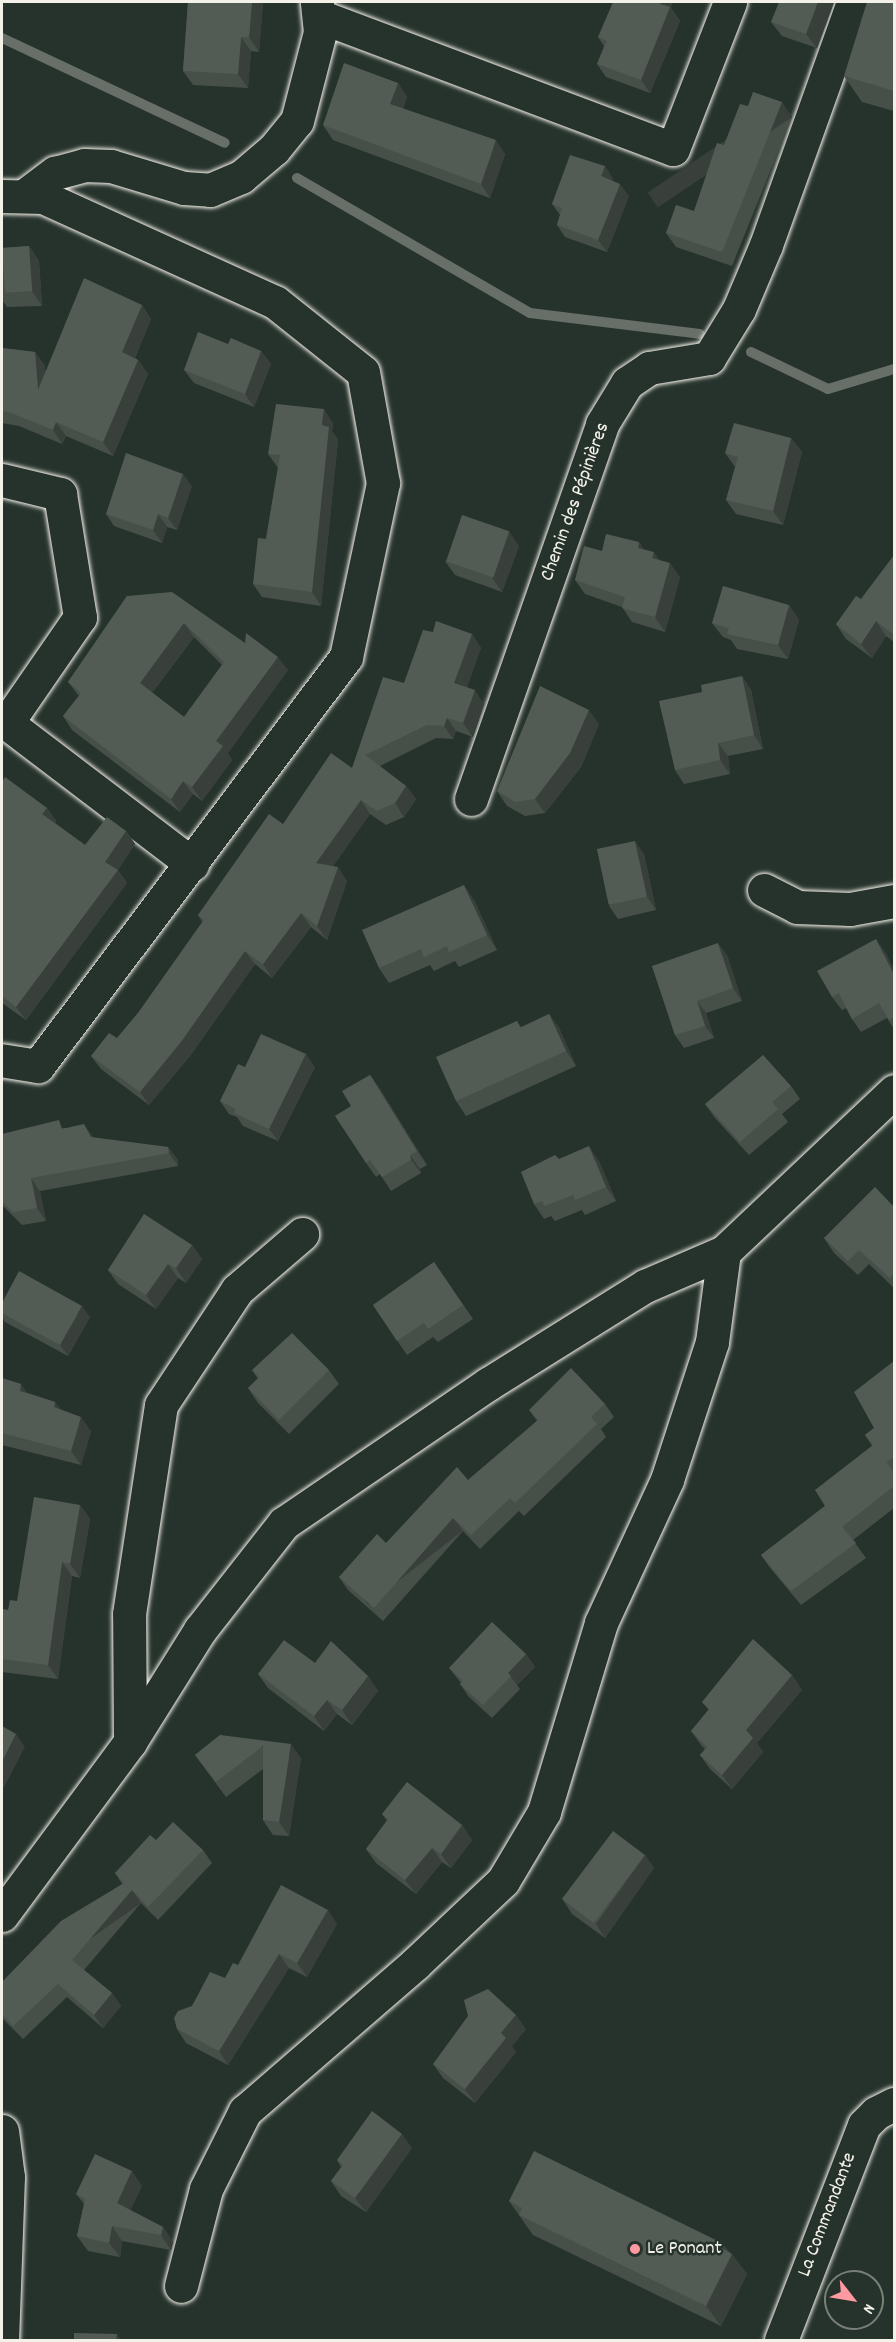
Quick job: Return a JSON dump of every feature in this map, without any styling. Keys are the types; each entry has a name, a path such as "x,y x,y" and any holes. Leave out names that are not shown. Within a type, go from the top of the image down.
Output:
{"street":[{"path":"13,196 55,173 84,165 111,166 184,188 210,190 241,177 274,148 297,121 320,32 318,9 673,149 730,2"},
{"name":"Chemin des Pépinières","path":"471,799 602,424 627,383 649,368 709,358 739,309 766,245 853,2"},
{"path":"2,1060 38,1066 346,657 382,483 363,372 275,302 43,197 13,196"},
{"path":"2,480 60,494 80,617 4,720 192,864"},
{"path":"764,890 797,907 850,909 894,901"},
{"path":"2,1914 129,1742 200,1630 284,1522 488,1384 645,1286 724,1252 894,1091"},
{"path":"129,1742 129,1614 161,1405 237,1290 302,1234"},
{"path":"181,2286 206,2189 246,2111 415,1964 503,1881 544,1812 601,1623 667,1480 712,1342 724,1252"},
{"name":"La Commandante","path":"781,2340 864,2125 876,2113 894,2104"},
{"path":"2,2131 8,2177 2,2340"}],"building":[{"path":"188,2 252,2 249,37 241,37 238,74 183,71"},
{"path":"613,2 660,2 670,7 641,80 597,64 607,41 598,37"},
{"path":"779,2 818,2 806,34 771,22"},
{"path":"867,2 894,2 894,91 844,76"},
{"path":"344,63 398,83 390,104 496,140 481,184 323,125"},
{"path":"753,92 782,102 722,252 666,233 676,205 694,211 717,143 724,145 740,104 748,106"},
{"path":"570,155 605,166 601,176 620,184 598,240 557,225 562,208 552,204"},
{"path":"29,246 32,291 5,293 2,248"},
{"path":"84,278 142,305 122,352 138,360 103,442 56,422 53,430 2,411 2,348 35,352 38,390"},
{"path":"198,332 228,344 231,338 261,351 245,394 184,370"},
{"path":"276,404 324,409 322,425 329,427 312,592 253,584 258,538 266,539 280,455 268,454"},
{"path":"734,423 791,438 773,511 726,500 738,457 725,453"},
{"path":"126,453 183,474 168,518 158,514 153,530 106,514"},
{"path":"462,515 509,531 493,578 446,561"},
{"path":"606,534 639,542 638,548 654,552 652,558 670,563 655,617 622,608 625,597 575,580 584,546 602,551"},
{"path":"894,555 894,635 876,621 861,644 836,624 856,596 861,599"},
{"path":"723,586 789,605 778,645 727,634 729,628 712,623"},
{"path":"172,592 245,643 246,633 278,657 216,741 223,746 192,787 183,781 171,799 63,716 81,693 68,682 127,596","holes":["184,623 224,662 184,717 140,683"]},
{"path":"436,621 472,634 454,683 475,690 463,723 447,718 444,726 427,725 365,755 406,786 395,803 377,811 361,800 316,863 338,867 317,926 301,913 263,964 245,951 181,1042 140,1092 91,1056 109,1033 117,1038 138,1013 204,920 198,915 269,814 283,824 331,753 352,768 383,677 404,683 423,630 433,632"},
{"path":"742,676 754,735 718,743 720,760 675,770 659,701 702,692 701,685"},
{"path":"540,686 589,710 570,753 535,799 515,802 497,791"},
{"path":"5,777 47,808 42,814 85,845 107,817 126,831 105,862 118,870 16,1007 2,996 2,782"},
{"path":"635,841 647,897 609,905 597,849"},
{"path":"464,885 487,935 449,952 447,946 424,957 421,949 379,968 362,930"},
{"path":"876,939 894,975 894,1017 889,1020 879,1003 852,1019 839,993 832,997 817,971"},
{"path":"718,943 733,988 697,1001 705,1026 675,1035 652,966"},
{"path":"549,1014 566,1051 456,1101 436,1057 517,1021 520,1028"},
{"path":"261,1034 306,1054 269,1129 234,1113 236,1109 220,1101 238,1064 245,1067"},
{"path":"763,1055 791,1086 772,1102 778,1109 740,1142 705,1104"},
{"path":"370,1075 417,1151 410,1155 411,1160 382,1177 370,1160 366,1163 335,1116 351,1106 342,1091"},
{"path":"59,1120 62,1129 84,1124 91,1137 168,1147 169,1153 31,1178 37,1208 13,1212 2,1201 2,1134"},
{"path":"589,1146 606,1187 575,1200 573,1195 545,1206 542,1201 534,1204 521,1172 555,1155 559,1159"},
{"path":"875,1187 894,1207 894,1273 890,1278 859,1250 848,1261 824,1238"},
{"path":"144,1214 192,1245 176,1268 168,1264 146,1295 108,1270"},
{"path":"434,1262 463,1305 428,1329 424,1323 397,1341 373,1305"},
{"path":"19,1271 82,1306 60,1345 2,1313 2,1303"},
{"path":"292,1333 329,1370 279,1420 248,1388 259,1377 252,1370"},
{"path":"894,1361 894,1457 887,1462 885,1460 894,1473 894,1486 842,1527 856,1543 791,1591 761,1555 825,1506 815,1490 873,1445 865,1435 874,1428 854,1392"},
{"path":"571,1368 605,1404 591,1417 597,1424 515,1503 510,1498 471,1535 453,1518 374,1608 339,1577 377,1534 386,1543 457,1467 468,1480 538,1420 529,1410"},
{"path":"2,1378 21,1384 20,1391 55,1402 54,1407 81,1417 71,1451 2,1433"},
{"path":"34,1497 80,1505 70,1564 62,1562 48,1665 2,1659 2,1609 8,1610 10,1600 17,1601"},
{"path":"492,1622 526,1654 508,1673 511,1676 483,1705 460,1684 463,1681 449,1668"},
{"path":"753,1639 792,1675 746,1730 753,1738 722,1775 700,1755 707,1747 691,1731 709,1709 702,1702"},
{"path":"284,1640 315,1663 331,1641 368,1676 342,1710 327,1700 314,1716 258,1674"},
{"path":"2,1726 16,1734 2,1762"},
{"path":"220,1735 291,1744 279,1822 263,1820 263,1746 216,1782 195,1755"},
{"path":"407,1782 462,1825 441,1854 432,1848 405,1880 366,1849 388,1819 382,1814"},
{"path":"173,1822 203,1850 148,1907 132,1890 72,1960 112,1993 94,2015 58,1984 13,2026 2,2014 2,1982 61,1921 124,1883 115,1873 150,1835 156,1840"},
{"path":"613,1831 645,1855 594,1923 562,1899"},
{"path":"281,1885 328,1910 297,1963 279,1954 219,2051 177,2029 174,2018 178,2011 192,2006 210,1972 225,1978 233,1963 238,1965"},
{"path":"488,1989 516,2015 501,2033 506,2038 465,2089 433,2064 468,2016 464,2000"},
{"path":"372,2111 402,2134 355,2198 331,2181 343,2165 337,2160"},
{"name":"Le Ponant","path":"534,2151 722,2243 720,2247 732,2254 706,2306 519,2215 522,2208 509,2201"},
{"path":"95,2154 132,2171 117,2203 163,2227 161,2235 112,2226 109,2243 77,2236 85,2199 76,2194"},
{"path":"74,2333 117,2334 116,2340 74,2340"}],"waterway":[{"path":"2,38 225,143"},
{"path":"297,178 530,313 700,334"},
{"path":"751,352 828,389 894,369"}],"place":[{"name":"Le Ponant","path":"635,2249"}]}
